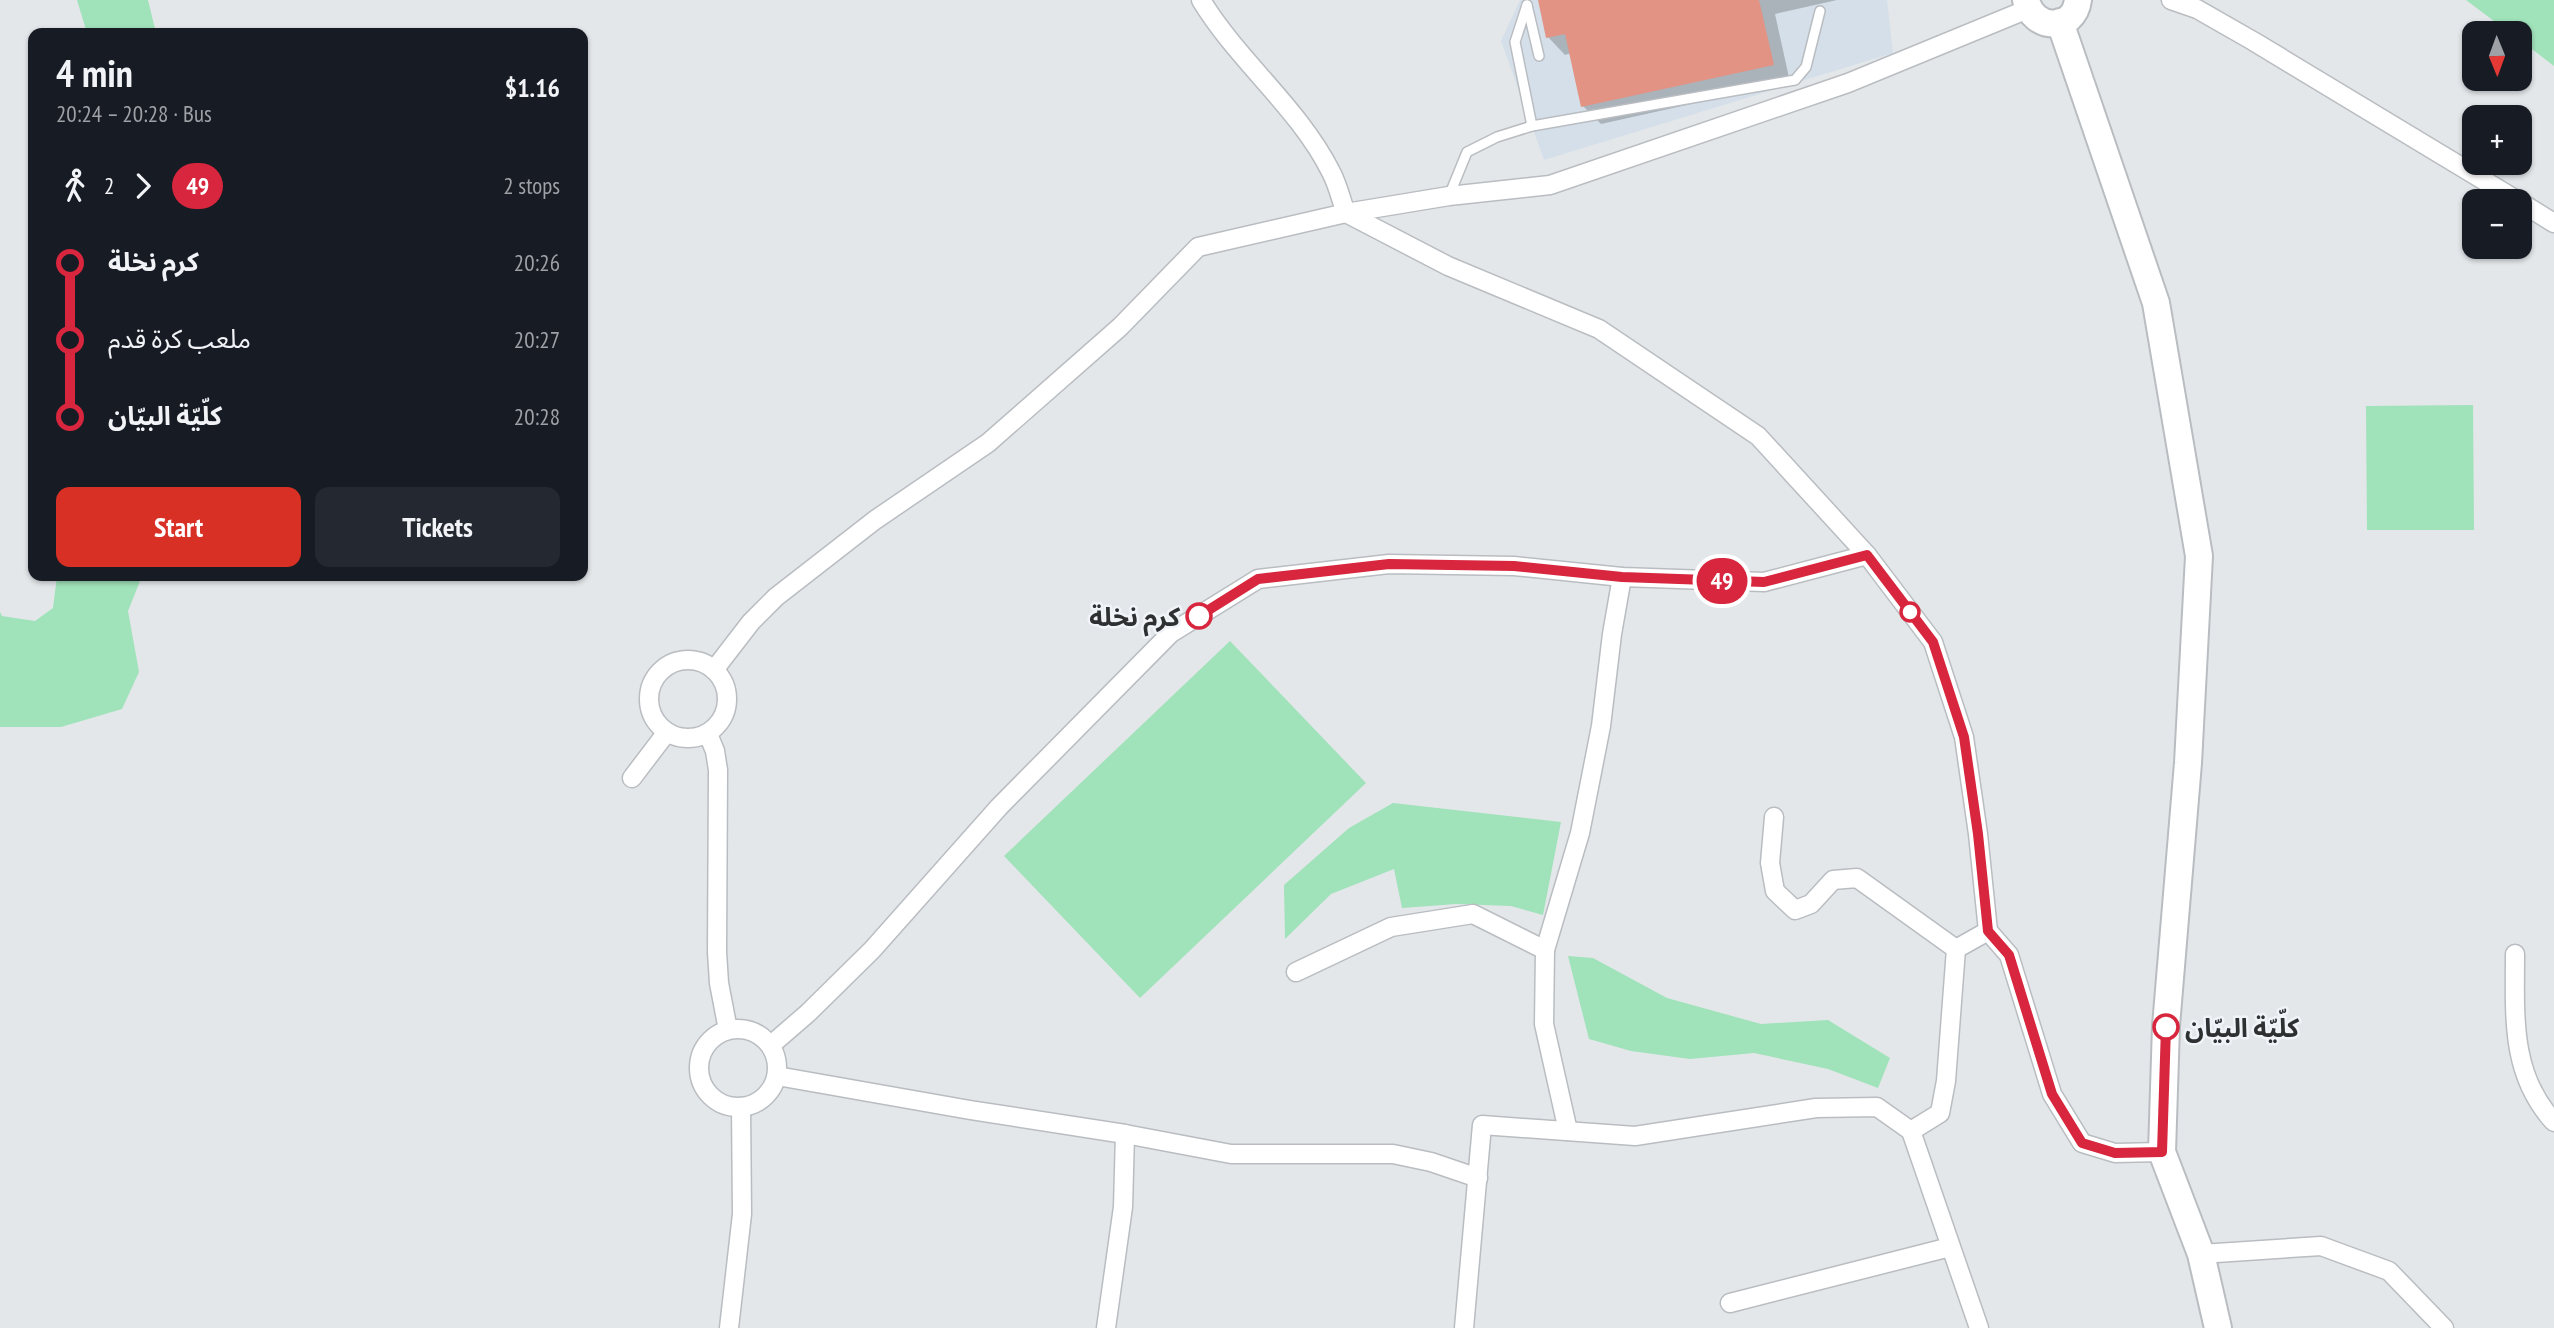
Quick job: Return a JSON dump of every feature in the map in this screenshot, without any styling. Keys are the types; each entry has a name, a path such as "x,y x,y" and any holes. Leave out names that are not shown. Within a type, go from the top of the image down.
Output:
{"main road":[{"path":"2027,4 2036,19 2045,23 2060,22 2073,15 2078,0"},
{"path":"2060,22 2156,303 2199,556 2188,763 2166,1026 2162,1152 2201,1254 2218,1328"}],"street":[{"path":"1201,0 1318,150 1332,174 1346,213 1448,266 1599,329 1758,436 1867,555 1933,642 1964,737 1988,931 2009,955 2052,1094 2082,1143 2115,1153 2162,1152"},
{"path":"2171,0 2197,9 2253,41 2498,189"},
{"path":"714,670 751,622 776,597 875,520 988,443 1120,327 1198,247 1346,213 1450,196 1550,185 1848,83 2027,4"},
{"path":"2532,210 2554,223"},
{"path":"771,1045 872,950 999,807 1171,633 1258,579 1389,564 1514,566 1622,577 1764,582 1867,555"},
{"path":"1567,1131 1544,1024 1545,950 1580,833 1601,726 1622,577"},
{"path":"686,660 699,661 714,670 727,688 728,701 725,714 718,725 708,734 696,738 683,738 667,732 653,717 649,705 649,692 654,680 662,670 673,663 686,660"},
{"path":"632,778 667,732"},
{"path":"708,734 718,769 717,952 719,983 728,1030"},
{"path":"1774,817 1770,863 1775,891 1795,910 1811,904 1833,880 1857,878 1956,949"},
{"path":"1296,972 1391,927 1474,914 1545,950"},
{"path":"1956,949 1988,931"},
{"path":"1912,1131 1940,1113 1956,949"},
{"path":"2515,954 2515,1021 2523,1074 2542,1110 2554,1122"},
{"path":"736,1028 761,1035 771,1045 777,1056 777,1076 769,1094 758,1102 740,1107 721,1104 710,1096 699,1074 699,1061 712,1039 736,1028"},
{"path":"777,1076 970,1110 1125,1133 1231,1154 1392,1154 1431,1162 1478,1178"},
{"path":"729,1328 741,1214 740,1107"},
{"path":"1464,1328 1482,1125 1635,1136 1816,1108 1877,1107 1912,1131 1979,1328"},
{"path":"1106,1328 1123,1207 1125,1133"},
{"path":"2201,1254 2321,1246 2389,1270 2444,1328"},
{"path":"1730,1303 1950,1247"}],"lane":[{"path":"1526,3 1539,57"},
{"path":"1526,3 1515,42 1532,126"},
{"path":"1450,196 1467,152 1497,137 1532,126 1795,79 1806,67 1820,11"}],"shaded area":[{"path":"1520,0 1887,0 1893,53 1544,160 1501,41"}],"green space":[{"path":"77,0 148,0 155,28 85,28"},
{"path":"2466,0 2554,0 2554,66 2532,49 2532,21 2494,21"},
{"path":"2473,405 2474,530 2367,530 2366,406"},
{"path":"56,581 140,581 128,611 139,672 122,709 61,727 0,727 0,612 2,616 35,621 53,608"},
{"path":"1230,641 1366,783 1140,998 1004,856"},
{"path":"1393,803 1561,822 1543,915 1511,906 1456,904 1402,908 1394,869 1331,894 1285,939 1284,885 1349,828"},
{"path":"1568,956 1593,958 1667,998 1761,1024 1828,1020 1890,1058 1878,1088 1828,1069 1754,1053 1690,1059 1631,1051 1589,1039"}],"building":[{"path":"1538,0 1759,0 1774,65 1581,107 1565,34 1546,38"}],"bus line":[{"name":"49","path":"1199,616 1258,579 1389,564 1514,566 1622,577 1764,582 1867,555 1933,642 1964,737 1988,931 2009,955 2052,1094 2082,1143 2115,1153 2162,1152 2166,1027"}],"place":[{"name":"كرم نخلة","path":"1199,616"},
{"name":"كلّيّة البيّان","path":"2166,1027"}]}
